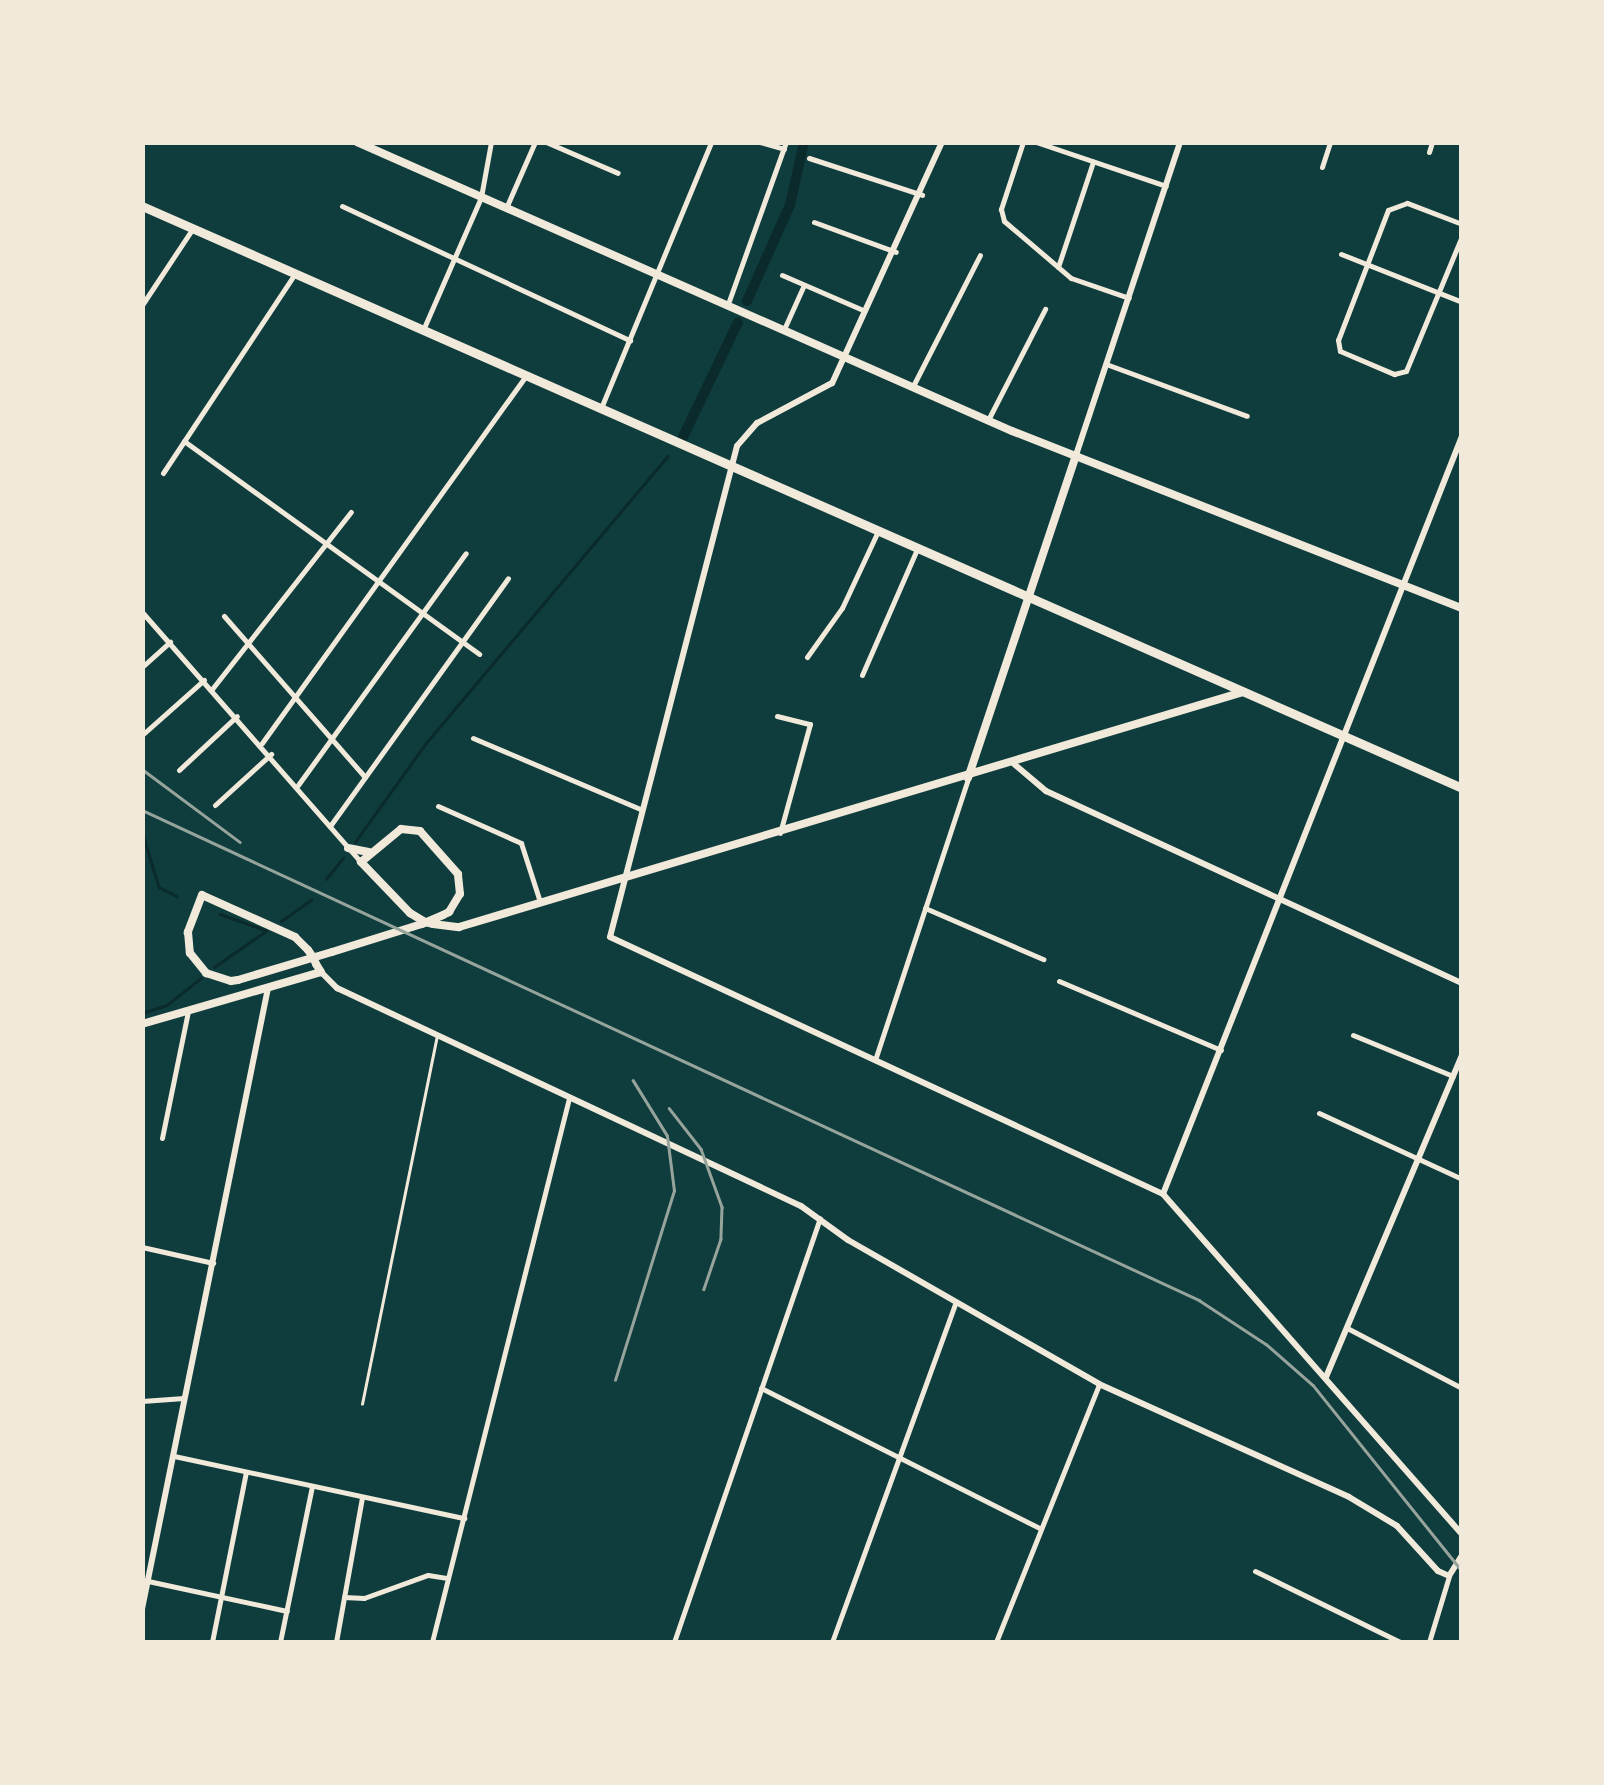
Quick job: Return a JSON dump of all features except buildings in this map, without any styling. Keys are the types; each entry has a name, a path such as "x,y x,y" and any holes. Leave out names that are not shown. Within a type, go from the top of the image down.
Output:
{"main road":[{"path":"357,142 729,301 988,420 1462,608"},
{"path":"142,206 1462,788"},
{"path":"968,778 1076,455"},
{"path":"142,1024 322,972 295,937 202,896 188,932 190,953 214,978 238,980 450,912 459,899 460,879 430,840 405,828 360,862 410,913 441,926 541,905 1244,692"},
{"path":"348,848 373,850"},
{"path":"373,850 373,875"}],"street":[{"path":"423,330 481,197 490,142"},
{"path":"506,208 535,142"},
{"path":"546,142 618,174"},
{"path":"600,409 711,142"},
{"path":"729,301 785,146 760,142"},
{"path":"942,142 896,252 824,391 748,430 730,466 610,937 1163,1194 1462,1534"},
{"path":"1023,142 1002,218 1082,283 1129,298"},
{"path":"1036,142 1166,186"},
{"path":"1076,455 1180,142"},
{"path":"1322,167 1330,142"},
{"path":"1429,152 1432,142"},
{"path":"809,158 922,195"},
{"path":"1058,267 1093,162"},
{"path":"1462,224 1396,204 1367,264 1338,349 1404,373 1462,236"},
{"path":"342,206 630,340"},
{"path":"814,222 896,252"},
{"path":"142,305 193,228"},
{"path":"1341,254 1462,302"},
{"path":"912,386 980,255"},
{"path":"163,473 296,274"},
{"path":"782,275 867,312"},
{"path":"785,327 804,285"},
{"path":"988,420 1045,308"},
{"path":"1106,364 1247,416"},
{"path":"262,743 526,376"},
{"path":"1163,1194 1462,436"},
{"path":"184,441 479,654"},
{"path":"212,689 351,512"},
{"path":"807,657 842,608 878,531"},
{"path":"862,674 917,548"},
{"path":"298,786 466,553"},
{"path":"330,826 508,578"},
{"path":"142,612 262,743 360,862"},
{"path":"224,616 365,777"},
{"path":"142,667 170,642"},
{"path":"142,736 204,680"},
{"path":"180,770 237,716"},
{"path":"778,716 810,724 780,834"},
{"path":"473,738 640,810"},
{"path":"215,806 271,754"},
{"path":"1014,764 1046,791 1462,983"},
{"path":"874,1062 968,778"},
{"path":"438,806 521,843 541,905"},
{"path":"925,908 1042,959"},
{"path":"322,972 337,988 820,1218 1099,1384 1349,1497 1396,1526 1438,1570 1449,1576"},
{"path":"1060,981 1221,1050"},
{"path":"142,1609 268,986"},
{"path":"162,1138 188,1011"},
{"path":"1353,1035 1453,1076"},
{"path":"1326,1378 1462,1055"},
{"path":"432,1642 568,1098"},
{"path":"1320,1114 1462,1179"},
{"path":"674,1642 820,1218"},
{"path":"142,1247 214,1263"},
{"path":"832,1642 956,1302"},
{"path":"1347,1328 1462,1388"},
{"path":"996,1642 1099,1384"},
{"path":"762,1388 1042,1529"},
{"path":"142,1401 186,1398"},
{"path":"174,1456 464,1518"},
{"path":"212,1642 246,1472"},
{"path":"280,1642 312,1486"},
{"path":"336,1642 362,1496"},
{"path":"1429,1642 1449,1576 1462,1556"},
{"path":"1255,1570 1400,1642"},
{"path":"344,1597 364,1598 428,1575 448,1578"},
{"path":"148,1580 286,1611"}],"lane":[{"path":"362,1404 437,1036"}],"waterway":[{"path":"747,301 790,205 804,142"},
{"path":"683,437 738,322"},
{"path":"355,842 426,743 668,456"},
{"path":"142,831 159,887 177,896"},
{"path":"326,879 343,858"},
{"path":"281,921 311,900"},
{"path":"220,914 265,930"},
{"path":"214,967 266,931"},
{"path":"142,1013 167,1005 201,978"}],"railway":[{"path":"142,769 240,842"},
{"path":"142,810 1199,1300 1266,1344 1313,1385 1462,1571"},
{"path":"615,1380 674,1191 667,1136 633,1081"},
{"path":"669,1108 701,1149 722,1207 721,1239 704,1289"}]}
